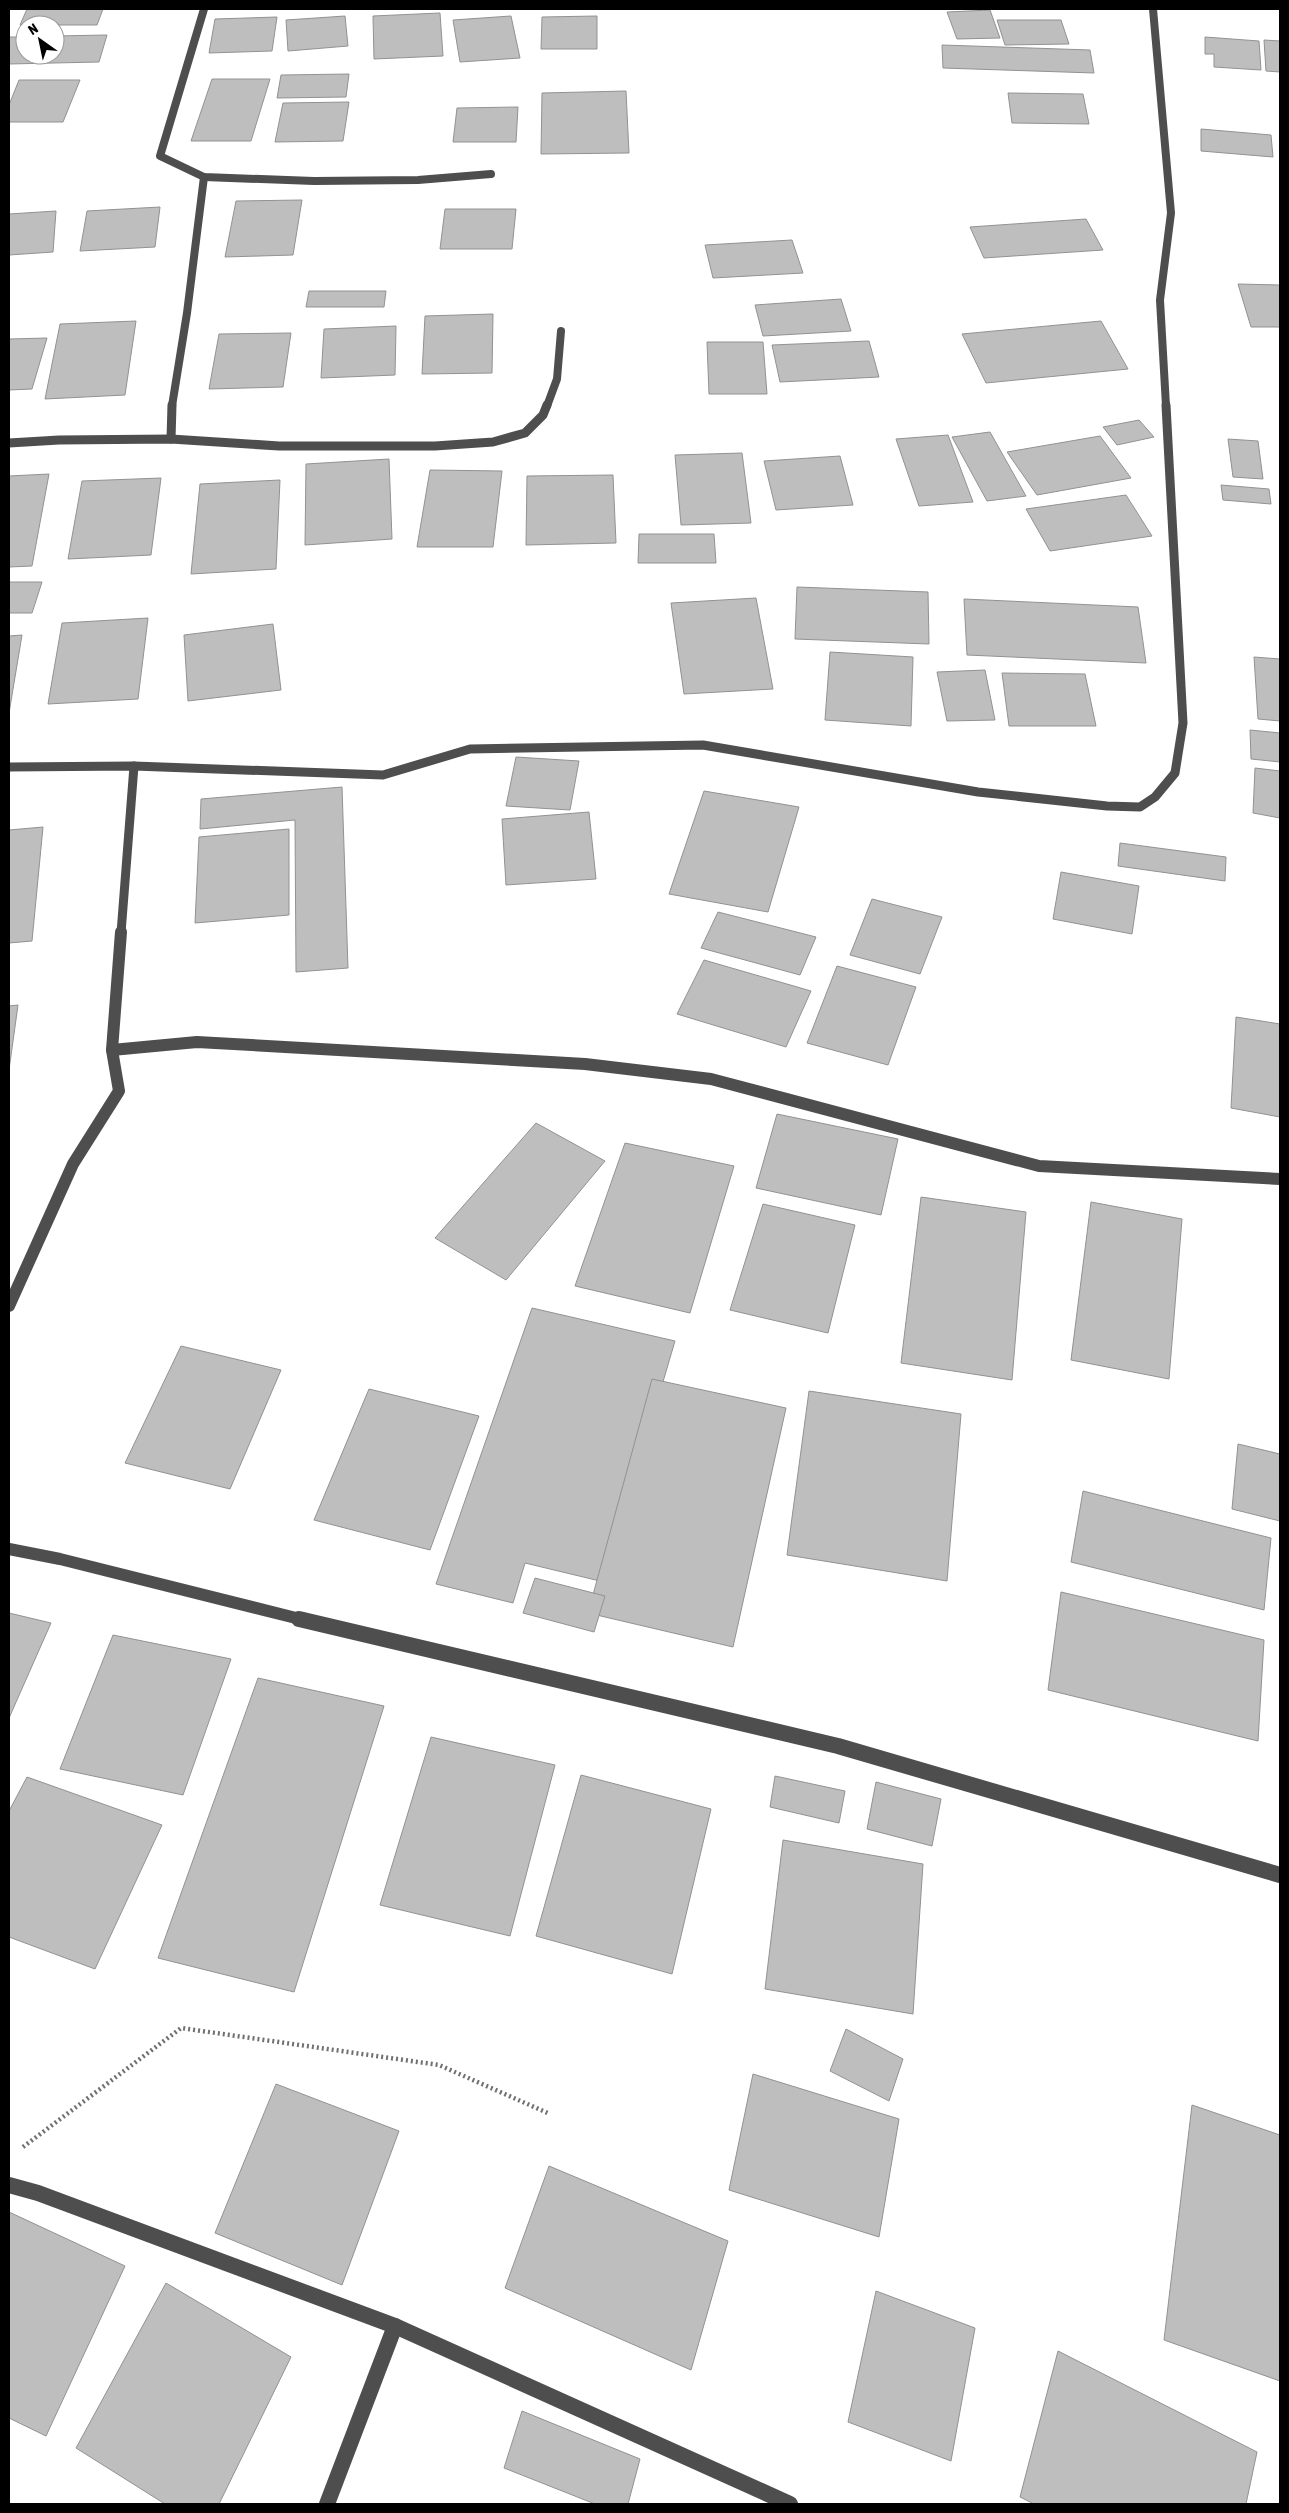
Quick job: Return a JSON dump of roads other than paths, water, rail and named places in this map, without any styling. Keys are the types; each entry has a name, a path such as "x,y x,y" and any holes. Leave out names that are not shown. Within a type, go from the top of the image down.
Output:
{"street":[{"path":"204,9 160,156 204,177 352,181 418,180 491,174"},
{"path":"9,767 134,766 383,775 470,749 703,745 987,793 1107,806 1140,807 1155,797 1175,773 1183,722 1160,300 1171,213 1153,9"},
{"path":"171,439 172,405 187,313 204,177"},
{"path":"9,443 59,440 171,439 289,446 435,446 493,442 525,433 543,415 557,379 561,331"},
{"path":"9,1306 73,1164 119,1091 112,1050 134,766"},
{"path":"112,1050 197,1042 586,1064 710,1080 1039,1166 1280,1179"},
{"path":"9,1549 60,1559 284,1616 838,1746 1280,1875"},
{"path":"9,2185 38,2193 396,2326 790,2504"},
{"path":"327,2504 396,2326"}]}
